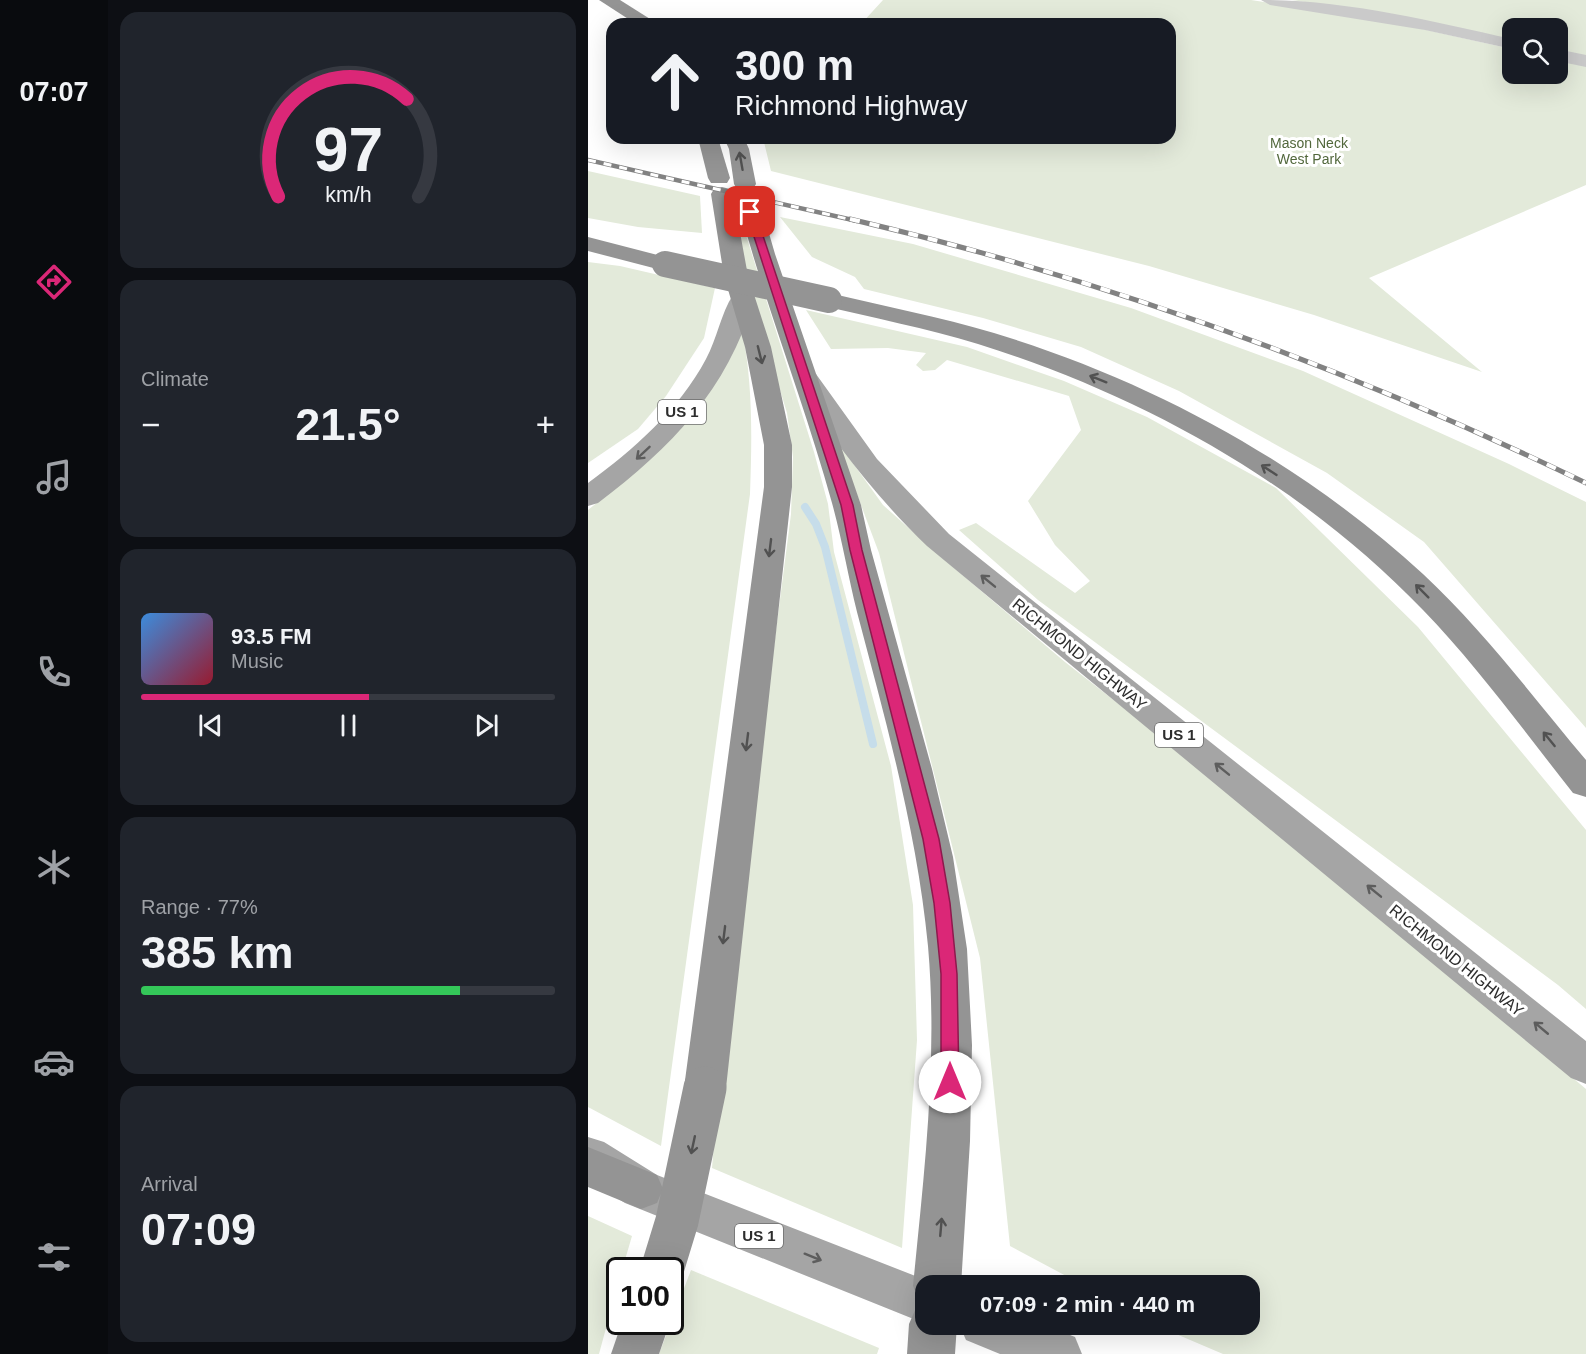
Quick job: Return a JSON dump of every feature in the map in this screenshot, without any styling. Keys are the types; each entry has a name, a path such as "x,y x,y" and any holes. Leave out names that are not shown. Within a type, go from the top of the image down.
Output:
{"highway":[{"path":"608,0 639,18"},
{"path":"589,4 609,18"},
{"name":"US 1","path":"710,144 721,186 741,300"},
{"name":"RICHMOND HIGHWAY","path":"737,144 746,192 763,254 804,375"},
{"path":"588,244 975,336 1067,366 1164,409 1249,457 1339,519 1411,580 1474,648 1586,784"},
{"path":"588,252 665,264"},
{"path":"666,1257 676,1221 705,1088 778,487 778,445 767,384 758,347 741,300"},
{"path":"804,375 847,505 856,550 931,839 942,903 949,974 950,1126 938,1275"},
{"path":"588,1167 641,1189"},
{"path":"931,1354 932,1335"}],"main road":[{"name":"US 1","path":"588,497 639,458 693,399 724,348 737,321 741,300"},
{"name":"RICHMOND HIGHWAY","path":"804,375 844,439 868,469 900,505 938,540 1442,946 1586,1066"},
{"name":"US 1","path":"588,1156 641,1189 915,1298"}],"street":[{"path":"1270,0 1443,28 1502,42"},
{"path":"1568,57 1586,61"}],"green space":[{"name":"Mason Neck West Park","path":"883,0 1251,0 1386,21 1502,47 1502,84 1568,84 1568,60 1586,64 1586,185 1369,278 1482,372 1314,315 1149,266 771,171 764,144 1176,144 1176,18 866,18"},
{"path":"1292,0 1586,0 1586,57 1568,53 1568,18 1502,18 1502,39 1420,20"},
{"path":"588,171 700,196 702,233 638,227 588,218"},
{"path":"729,196 734,197 814,452 828,504 834,552 891,766 913,905 917,1040 902,1248 712,1168 721,1058 791,514 793,457 787,413 742,265"},
{"path":"780,217 913,244 1131,308 1303,371 1509,464 1586,502 1586,728 1424,542 1327,473 1179,391 1081,347 983,318 864,289 855,277 812,257"},
{"path":"588,262 620,266 715,288 704,338 666,396 638,429 588,463"},
{"path":"806,310 967,347 1064,381 1147,417 1276,488 1418,627 1586,830 1586,1009 1558,985 1038,600 959,530 976,523 1075,593 1090,581 1055,545 1028,501 1081,430 1069,396 947,360 935,370 923,371 916,365 926,353 888,348 831,349"},
{"path":"742,330 750,391 750,494 661,1146 588,1107 588,510 637,470"},
{"path":"837,441 883,505 940,556 1065,662 1239,798 1586,1089 1586,1354 1223,1354 1178,1335 1260,1335 1260,1275 1064,1275 1010,1246 980,958 879,553"},
{"path":"588,1216 632,1236 626,1257 606,1257 606,1328 599,1354 588,1354"},
{"path":"691,1270 879,1348 877,1354 659,1354 666,1335 684,1335 684,1288"}],"waterway":[{"path":"805,507 816,524 825,547 873,744"}],"railway":[{"path":"588,160 857,221"},
{"path":"850,219 1040,270 1226,331 1407,402 1586,483"}],"route":[{"path":"750,212 847,505 856,550 931,839 942,903 949,974 950,1082"}]}
